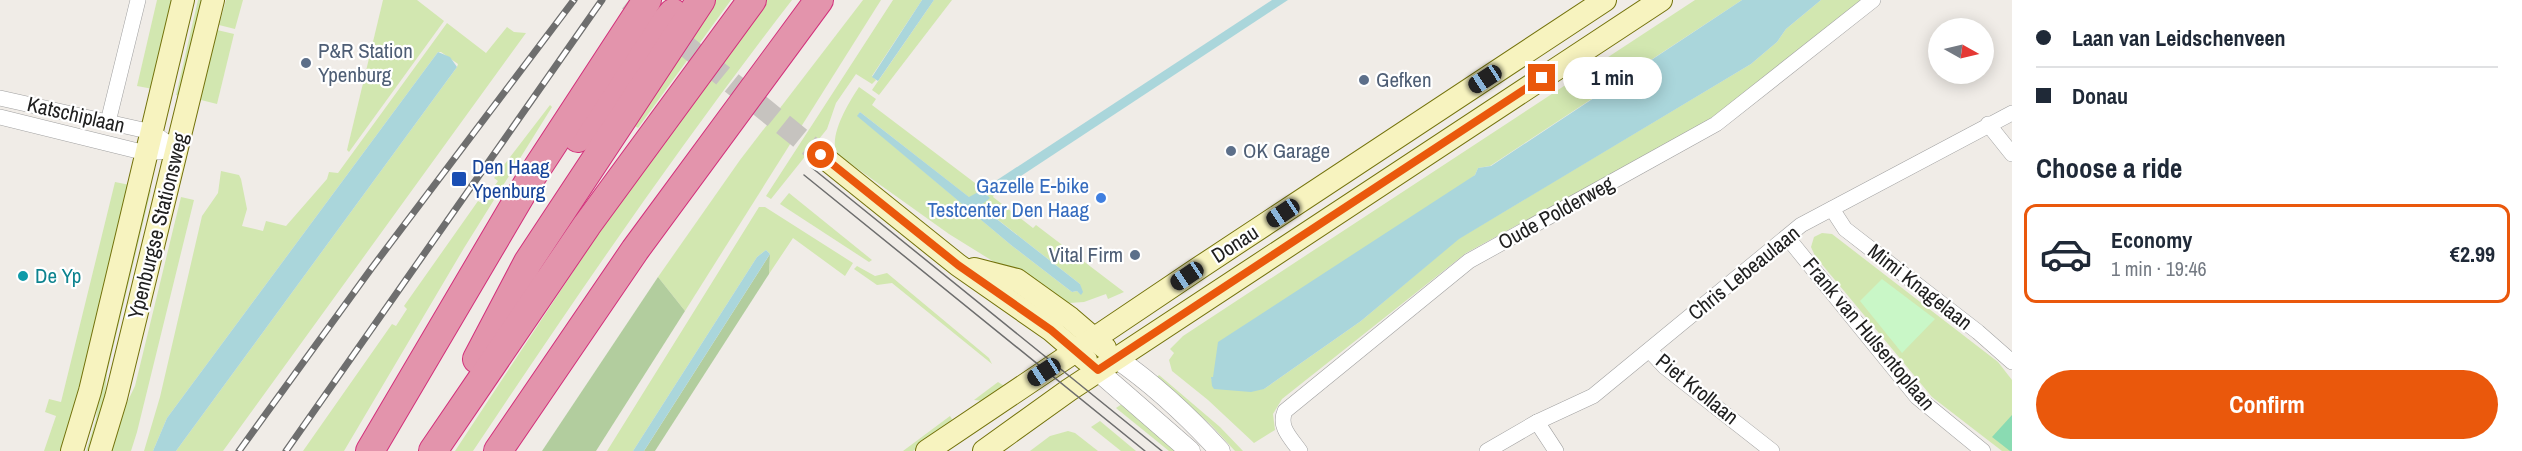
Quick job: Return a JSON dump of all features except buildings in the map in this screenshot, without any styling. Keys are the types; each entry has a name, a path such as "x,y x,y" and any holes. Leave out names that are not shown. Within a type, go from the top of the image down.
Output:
{"highway":[{"path":"370,451 532,176 647,0"},
{"path":"433,347 638,53 684,0"},
{"path":"431,451 528,262 701,0"},
{"path":"431,451 594,216 752,0"},
{"path":"498,451 628,259 819,0"}],"main road":[{"name":"Ypenburgse Stationsweg","path":"72,451 90,392 183,0"},
{"name":"Ypenburgse Stationsweg","path":"100,451 116,398 213,0"},
{"name":"Donau","path":"927,451 1605,0"},
{"name":"Donau","path":"984,451 1107,364 1661,0"},
{"path":"821,155 958,265 1051,330 1086,346 1107,364"}],"street":[{"path":"108,122 138,0"},
{"name":"Oude Polderweg","path":"1300,451 1285,430 1282,418 1285,411 1468,261 1716,124 1873,0"},
{"name":"Katschiplaan","path":"0,98 108,122 149,142"},
{"name":"Chris Lebeaulaan","path":"1487,451 1537,423 1593,396 1801,225 2012,112"},
{"name":"Katschiplaan","path":"0,117 149,142"},
{"path":"1988,124 2012,154"},
{"path":"149,142 177,150"},
{"name":"Mimi Knagelaan","path":"1832,209 1845,230 1978,332 2012,362"},
{"name":"Frank van Hulsentoplaan","path":"1786,237 1917,397 1983,451"},
{"name":"Piet Krollaan","path":"1650,351 1665,367 1772,451"},
{"path":"1107,364 1190,451"},
{"path":"1107,364 1146,379 1197,425 1220,451"},
{"path":"1537,423 1556,451"}],"green space":[{"path":"157,0 174,0 153,89 137,86"},
{"path":"198,0 205,0 181,96 176,95"},
{"path":"226,0 243,0 235,29 219,25"},
{"path":"383,0 417,0 444,21 349,152 347,150"},
{"path":"715,0 731,0 638,128 630,123"},
{"path":"766,0 792,0 628,223 473,451 455,451 596,237 691,99"},
{"path":"863,0 881,0 685,311 658,277 740,160"},
{"path":"893,0 922,0 872,76 876,80 872,84 856,74 836,103 827,129 771,199 766,196"},
{"path":"934,0 952,0 879,95 872,90"},
{"path":"1695,0 1742,0 1490,166 1478,168 1475,175 1211,380 1264,389 1361,321 1458,239 1751,64 1777,42 1786,29 1821,0 1861,0 1710,120 1466,253 1282,399 1273,414 1275,430 1254,443 1208,400 1172,371 1169,360 1174,353 1170,349 1183,336"},
{"path":"447,23 486,53 507,27 514,32 526,33 223,451 176,451 457,67 458,64 441,52 438,52 167,418 153,451 144,451 160,397 202,216 218,193 221,171 239,175 241,179 247,209 242,226 263,231 266,221 286,226 327,179 329,172 338,173"},
{"path":"213,29 234,34 217,104 197,99"},
{"path":"859,87 876,99 872,105 979,186 985,182 995,193 993,197 1033,228 1036,225 1124,292 1108,299 1106,294 1065,306 949,234 837,154 835,138 837,129","holes":["860,112 1080,284 1081,294 1077,291 1072,292 1011,245 858,116"]},
{"path":"550,105 552,107 464,248 344,451 303,451 392,324 396,326 407,309 404,306 478,201 482,203 498,181 494,178"},
{"path":"115,182 130,185 88,360 61,451 44,451 56,416 45,412 49,399 61,402"},
{"path":"145,189 151,190 107,373 104,405 92,451 86,451 96,419 100,374"},
{"path":"789,193 872,260 869,262 780,204"},
{"path":"181,197 194,200 137,432 131,451 109,451 118,421 135,386"},
{"path":"759,207 765,207 853,263 845,276 793,238 769,274 770,254 766,250 757,257 633,451 607,451"},
{"path":"1822,233 1832,234 1998,362 2012,380 2012,451 2002,451 1932,397 1815,256 1811,247 1814,237"},
{"path":"770,254 769,274 655,451 644,451"},
{"path":"857,266 875,276 887,273 989,358 992,364 892,283 877,285 854,269"},
{"path":"658,277 685,311 596,451 542,451"},
{"path":"1882,279 1935,319 1902,353 1860,301"},
{"path":"1159,375 1220,427 1243,451 1235,451 1211,425 1157,377"},
{"path":"998,382 1006,387 983,401 974,400"},
{"path":"1125,402 1184,451 1169,451 1116,408"},
{"path":"2012,415 2012,451 2010,451 1992,437"},
{"path":"950,416 952,419 948,426 913,451 903,451"},
{"path":"1100,421 1136,451 1121,451 1091,427"},
{"path":"1068,431 1075,433 1098,451 1030,451 1050,436"}],"water":[{"path":"922,0 934,0 878,81 872,77"},
{"path":"1272,0 1288,0 995,193 988,186"},
{"path":"1742,0 1821,0 1786,29 1777,42 1751,64 1459,239 1361,321 1264,389 1251,392 1214,389 1211,377 1213,377 1218,342 1475,175 1478,168 1491,166"},
{"path":"438,52 450,57 457,67 176,451 153,451 167,418"},
{"path":"860,112 969,197 982,190 990,198 980,206 1080,284 1083,292 1081,295 1077,291 1072,292 1011,245 857,116"},
{"path":"766,250 770,254 644,451 633,451 757,257"}],"tunnel":[{"path":"629,0 821,155"}],"tram line":[{"path":"811,167 1162,451"},
{"path":"804,175 1145,451"}],"railway":[{"path":"239,451 371,269 574,0"},
{"path":"286,451 602,0"}],"place":[{"name":"P&R Station Ypenburg","path":"306,63"},
{"name":"Gefken","path":"1364,80"},
{"name":"OK Garage","path":"1231,151"},
{"name":"Den Haag Ypenburg","path":"459,179"},
{"name":"Gazelle E-bike Testcenter Den Haag","path":"1101,198"},
{"name":"Vital Firm","path":"1135,255"},
{"name":"De Yp","path":"23,276"}],"route":[{"path":"821,155 958,265 1051,330 1098,370 1542,78"}]}
